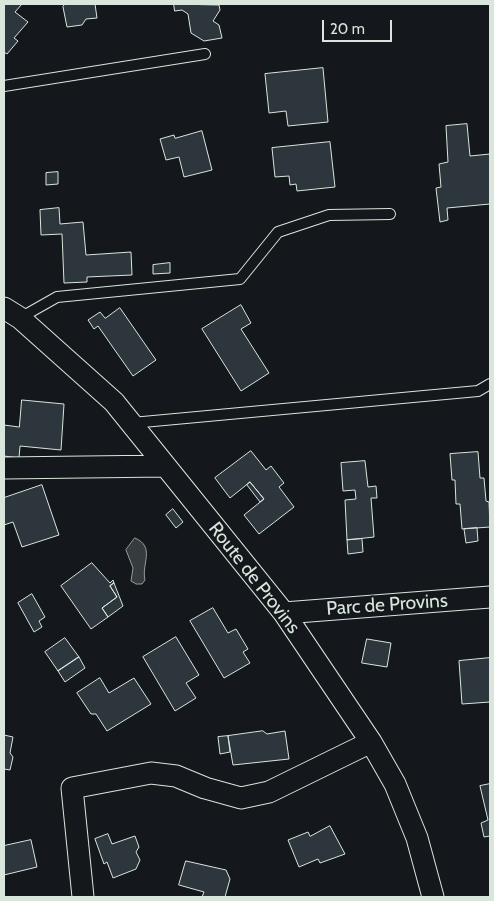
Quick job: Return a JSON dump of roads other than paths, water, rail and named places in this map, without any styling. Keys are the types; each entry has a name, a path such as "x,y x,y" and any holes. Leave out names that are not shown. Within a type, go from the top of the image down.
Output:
{"street":[{"name":"Route de Provins","path":"12,313 114,402 284,613 371,742 395,784 417,838 433,897"},
{"path":"4,468 165,466"},
{"name":"Parc de Provins","path":"284,613 490,597"},
{"path":"83,897 72,788 151,773 176,776 205,788 241,798 269,792 371,742"}],"lane":[{"path":"4,86 205,54"},
{"path":"12,313 57,298 240,279 278,232 329,215 390,214"},
{"path":"130,423 478,391 490,384"}]}
